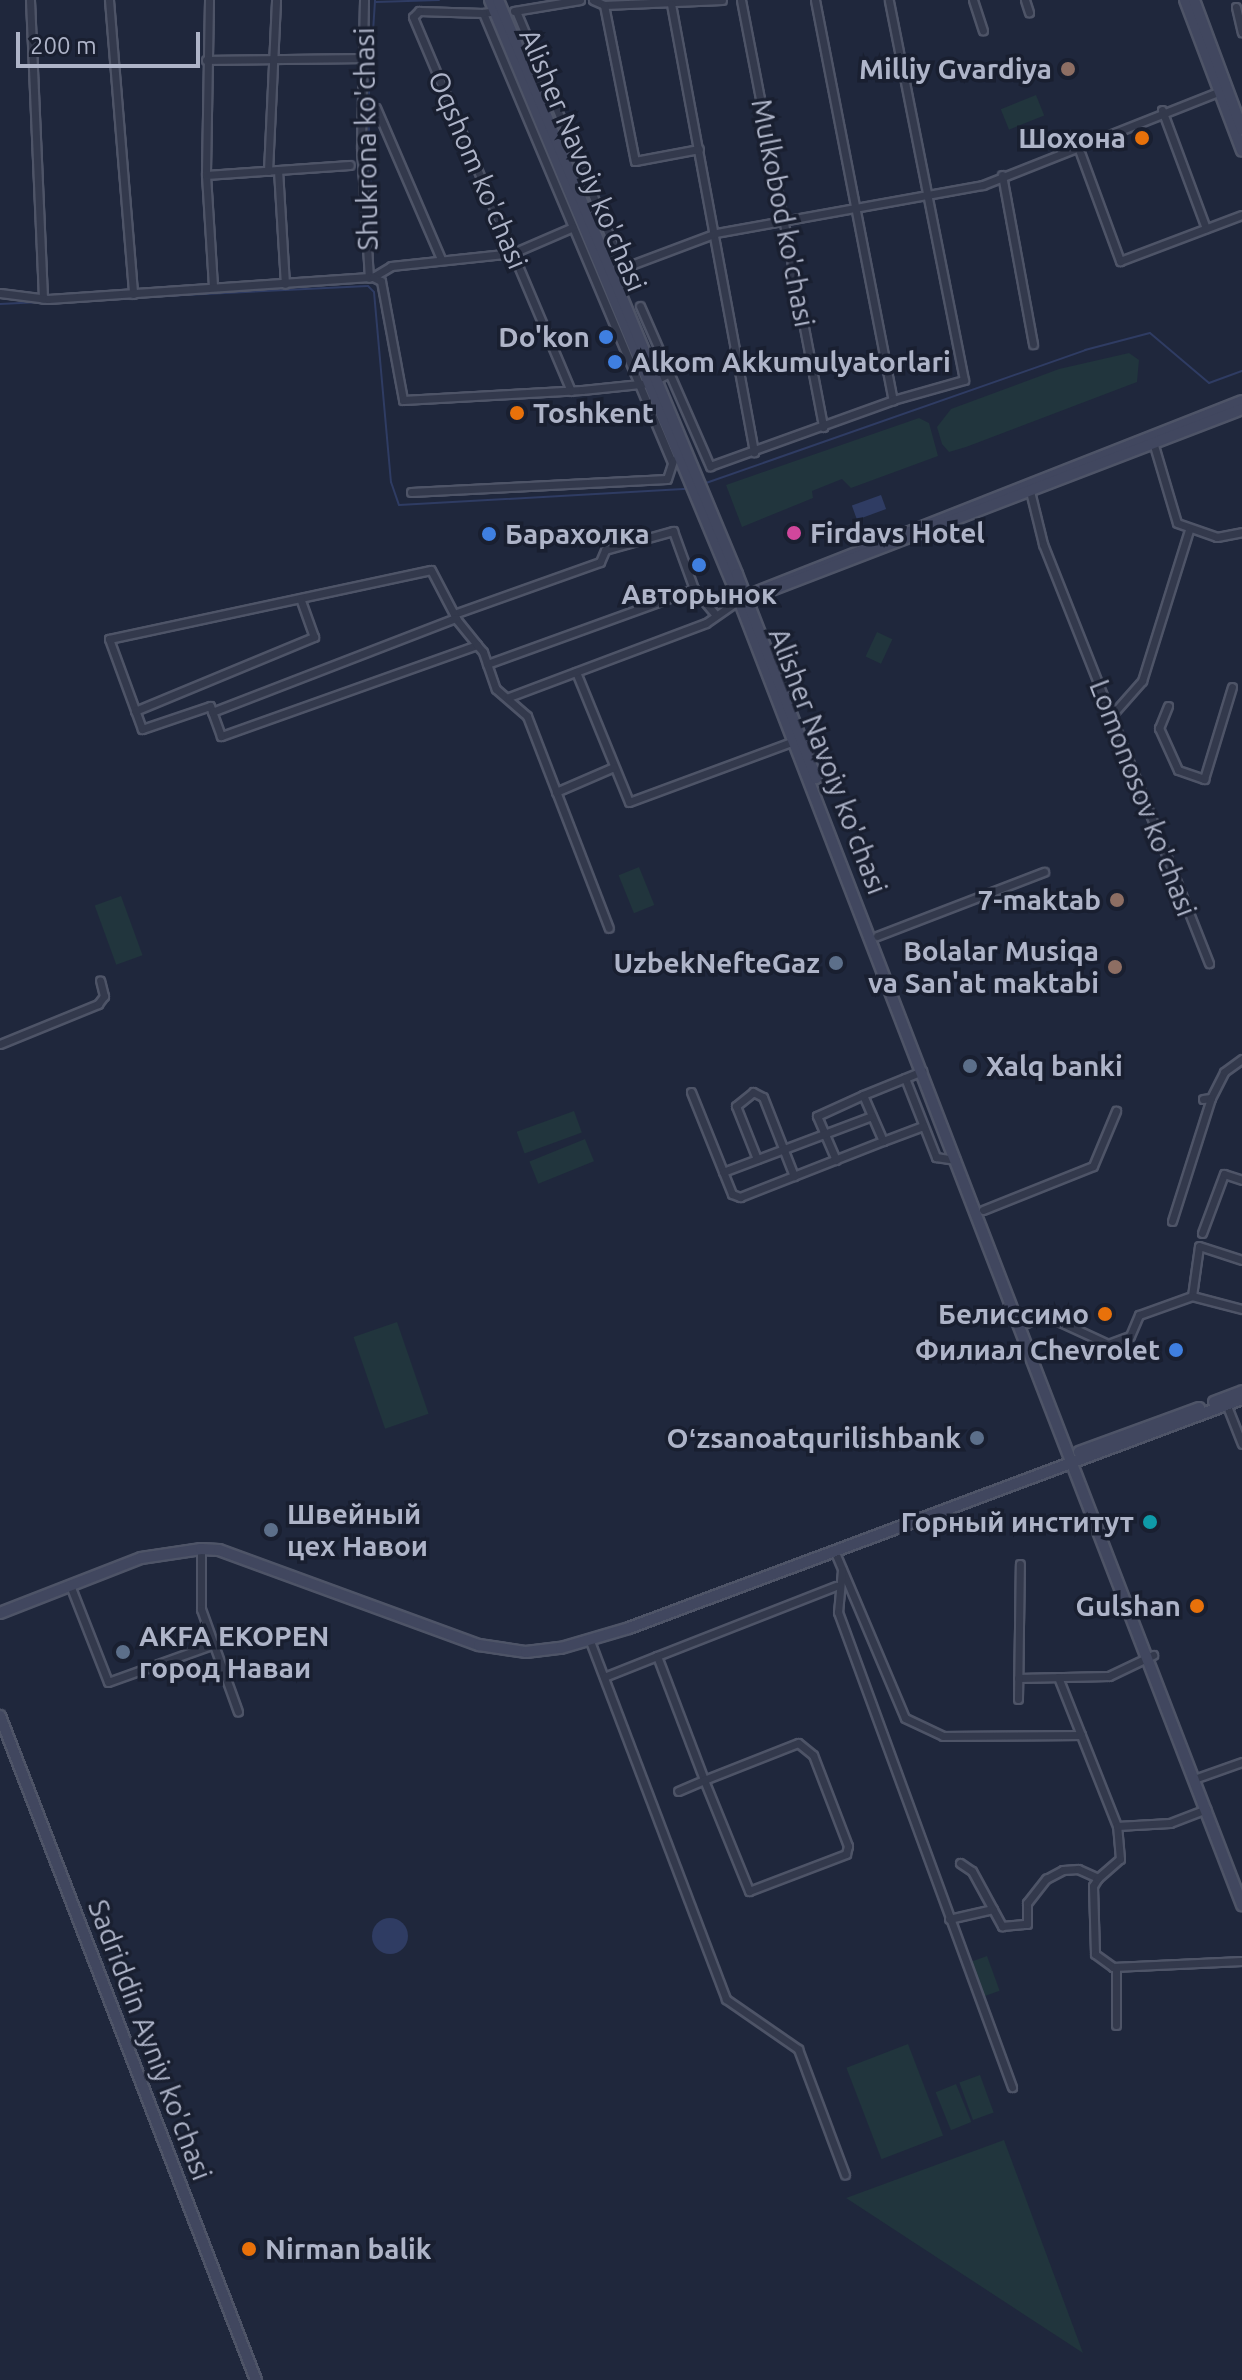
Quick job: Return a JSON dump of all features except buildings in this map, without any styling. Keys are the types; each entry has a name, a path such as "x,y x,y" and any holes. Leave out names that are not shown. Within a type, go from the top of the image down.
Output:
{"main road":[{"path":"1185,0 1222,90 1240,115 1242,129"},
{"path":"1194,0 1242,151"},
{"name":"Alisher Navoiy ko'chasi","path":"496,8 613,271 678,454 691,474 739,578 794,741 877,936 922,1071 956,1160 1242,1889"},
{"path":"744,598 1152,440 1242,401"},
{"path":"1152,440 1242,409"},
{"name":"Alisher Navoiy ko'chasi","path":"701,496 756,623 906,1020 983,1210 1073,1458"},
{"path":"739,578 763,590"},
{"path":"756,623 755,608 763,590"},
{"path":"0,1613 141,1558 201,1549 219,1550 479,1645 526,1652 590,1641 1226,1401 1242,1391"},
{"path":"1226,1401 1242,1399"},
{"name":"Sadriddin Ayniy ko'chasi","path":"0,1716 256,2380"},
{"name":"Alisher Navoiy ko'chasi","path":"1197,1778 1242,1905"}],"street":[{"path":"30,0 43,299"},
{"path":"109,0 133,294"},
{"path":"209,0 206,175 213,287"},
{"path":"276,0 272,59 273,170 285,284"},
{"name":"Shukrona ko'chasi","path":"364,0 361,148 371,278 381,281 400,399 571,391"},
{"path":"580,0 516,11 496,8 572,228 637,384 678,454"},
{"path":"593,0 604,5 722,0"},
{"name":"Mulkobod ko'chasi","path":"741,0 823,427"},
{"path":"815,0 893,400"},
{"path":"640,306 694,438 710,466 893,400 964,380 889,0"},
{"path":"973,0 983,30"},
{"path":"1025,0 1029,12"},
{"path":"671,4 716,233 754,452"},
{"path":"604,5 635,161 699,149"},
{"path":"1236,7 1242,32"},
{"name":"Oqshom ko'chasi","path":"496,8 419,11 413,17 571,391"},
{"path":"516,11 613,271 716,233 857,211 983,185 1162,110 1222,90"},
{"path":"206,60 363,58"},
{"name":"Shukrona ko'chasi","path":"376,108 441,259"},
{"path":"1162,110 1206,228"},
{"path":"1077,144 1120,261 1242,215"},
{"path":"206,175 350,165"},
{"path":"1002,175 1033,344"},
{"path":"0,293 43,299 371,278 391,266 513,253 592,220"},
{"path":"571,391 654,382 668,374"},
{"path":"411,492 667,479 678,454 694,438"},
{"path":"1152,440 1177,523 1189,530 1217,537 1240,529"},
{"name":"Lomonosov ko'chasi","path":"1030,488 1043,544 1209,963"},
{"path":"1111,716 1142,681 1189,530"},
{"path":"212,712 600,562 605,550 673,531 694,589 715,614"},
{"path":"477,645 221,736 210,706 142,729 109,639 431,570 455,616 477,645 496,689 509,697 527,716 609,928"},
{"path":"487,664 694,589"},
{"path":"135,711 314,637 300,598"},
{"path":"509,697 706,623 715,614 744,598"},
{"path":"576,672 629,802 794,741"},
{"path":"1168,706 1159,728 1178,770 1204,779 1232,687"},
{"path":"556,792 614,767"},
{"path":"877,936 1044,872"},
{"path":"0,1044 98,1004 104,996 100,980"},
{"path":"1172,1221 1207,1098 1224,1072 1242,1059"},
{"path":"836,1160 819,1114 922,1071"},
{"path":"905,1078 936,1157 956,1160"},
{"path":"691,1092 732,1194 740,1197 923,1126"},
{"path":"757,1159 736,1106 747,1094 763,1097 794,1176"},
{"path":"863,1095 883,1141"},
{"path":"983,1210 1093,1166 1116,1111"},
{"path":"723,1172 872,1116"},
{"path":"1202,1233 1224,1174 1242,1180"},
{"path":"1192,1296 1199,1246 1242,1260"},
{"path":"1026,1323 1045,1315 1108,1344 1130,1336 1139,1315 1192,1296 1242,1309"},
{"path":"1226,1401 1242,1444"},
{"path":"201,1549 201,1609 238,1712"},
{"path":"834,1550 905,1718 943,1736 1081,1735"},
{"path":"1018,1699 1020,1564"},
{"path":"842,1570 836,1586 838,1612 1012,2087"},
{"path":"70,1585 108,1682 214,1644"},
{"path":"604,1677 836,1586"},
{"path":"590,1641 726,1999 798,2049 845,2175"},
{"path":"657,1656 704,1780 749,1891 846,1854 848,1846 807,1747 798,1743 704,1780 678,1791"},
{"path":"1018,1678 1109,1676 1150,1657"},
{"path":"1058,1677 1117,1826 1120,1859 1093,1886 1095,1954 1116,1967 1242,1961"},
{"path":"1197,1778 1242,1762"},
{"path":"1117,1826 1170,1823 1206,1809"},
{"path":"960,1863 972,1871 1002,1926 1027,1924 1027,1903 1046,1879 1063,1870 1078,1869 1098,1878"},
{"path":"949,1919 993,1909"},
{"path":"1116,1967 1116,2025"}],"shaded area":[{"path":"1036,95 1044,115 1009,130 1001,109"},
{"path":"1129,353 1139,360 1137,382 966,447 949,452 942,444 937,427 951,409 1059,369"},
{"path":"919,418 929,423 938,456 851,488 842,479 812,491 813,498 742,527 726,485"},
{"path":"877,632 892,639 881,664 866,656"},
{"path":"639,867 654,905 634,913 619,875"},
{"path":"121,896 143,955 116,965 95,906"},
{"path":"574,1111 582,1133 525,1153 517,1132"},
{"path":"585,1139 594,1161 538,1184 529,1161"},
{"path":"397,1322 429,1414 385,1429 354,1337"},
{"path":"987,1956 1000,1991 984,1997 971,1962"},
{"path":"908,2044 943,2135 882,2159 846,2068"},
{"path":"980,2075 994,2113 973,2120 959,2083"},
{"path":"956,2084 971,2122 951,2130 936,2092"},
{"path":"1004,2140 1083,2353 846,2198"}],"water":[{"path":"881,495 886,509 857,520 852,506"},
{"path":"390,1918 403,1923 408,1936 403,1949 390,1954 377,1949 372,1936 377,1923"}],"waterway":[{"path":"374,251 368,109 375,0"},
{"path":"376,2 439,0"},
{"path":"0,304 368,286 374,292 391,482 399,505 688,489"},
{"path":"706,483 1085,350 1150,333 1209,383 1242,371"}],"place":[{"name":"Milliy Gvardiya","path":"1068,69"},
{"name":"Шохона","path":"1142,138"},
{"name":"Do'kon","path":"606,337"},
{"name":"Alkom Akkumulyatorlari","path":"615,362"},
{"name":"Toshkent","path":"517,413"},
{"name":"Firdavs Hotel","path":"794,533"},
{"name":"Барахолка","path":"489,534"},
{"name":"Авторынок","path":"699,565"},
{"name":"7-maktab","path":"1117,900"},
{"name":"UzbekNefteGaz","path":"836,963"},
{"name":"Bolalar Musiqa va San'at maktabi","path":"1115,967"},
{"name":"Xalq banki","path":"970,1066"},
{"name":"Белиссимо","path":"1105,1314"},
{"name":"Филиал Chevrolet","path":"1176,1350"},
{"name":"Oʻzsanoatqurilishbank","path":"977,1438"},
{"name":"Горный институт","path":"1150,1522"},
{"name":"Швейный цех Навои","path":"271,1530"},
{"name":"Gulshan","path":"1197,1606"},
{"name":"AKFA EKOPEN город Наваи","path":"123,1652"},
{"name":"Nirman balik","path":"249,2249"}]}
